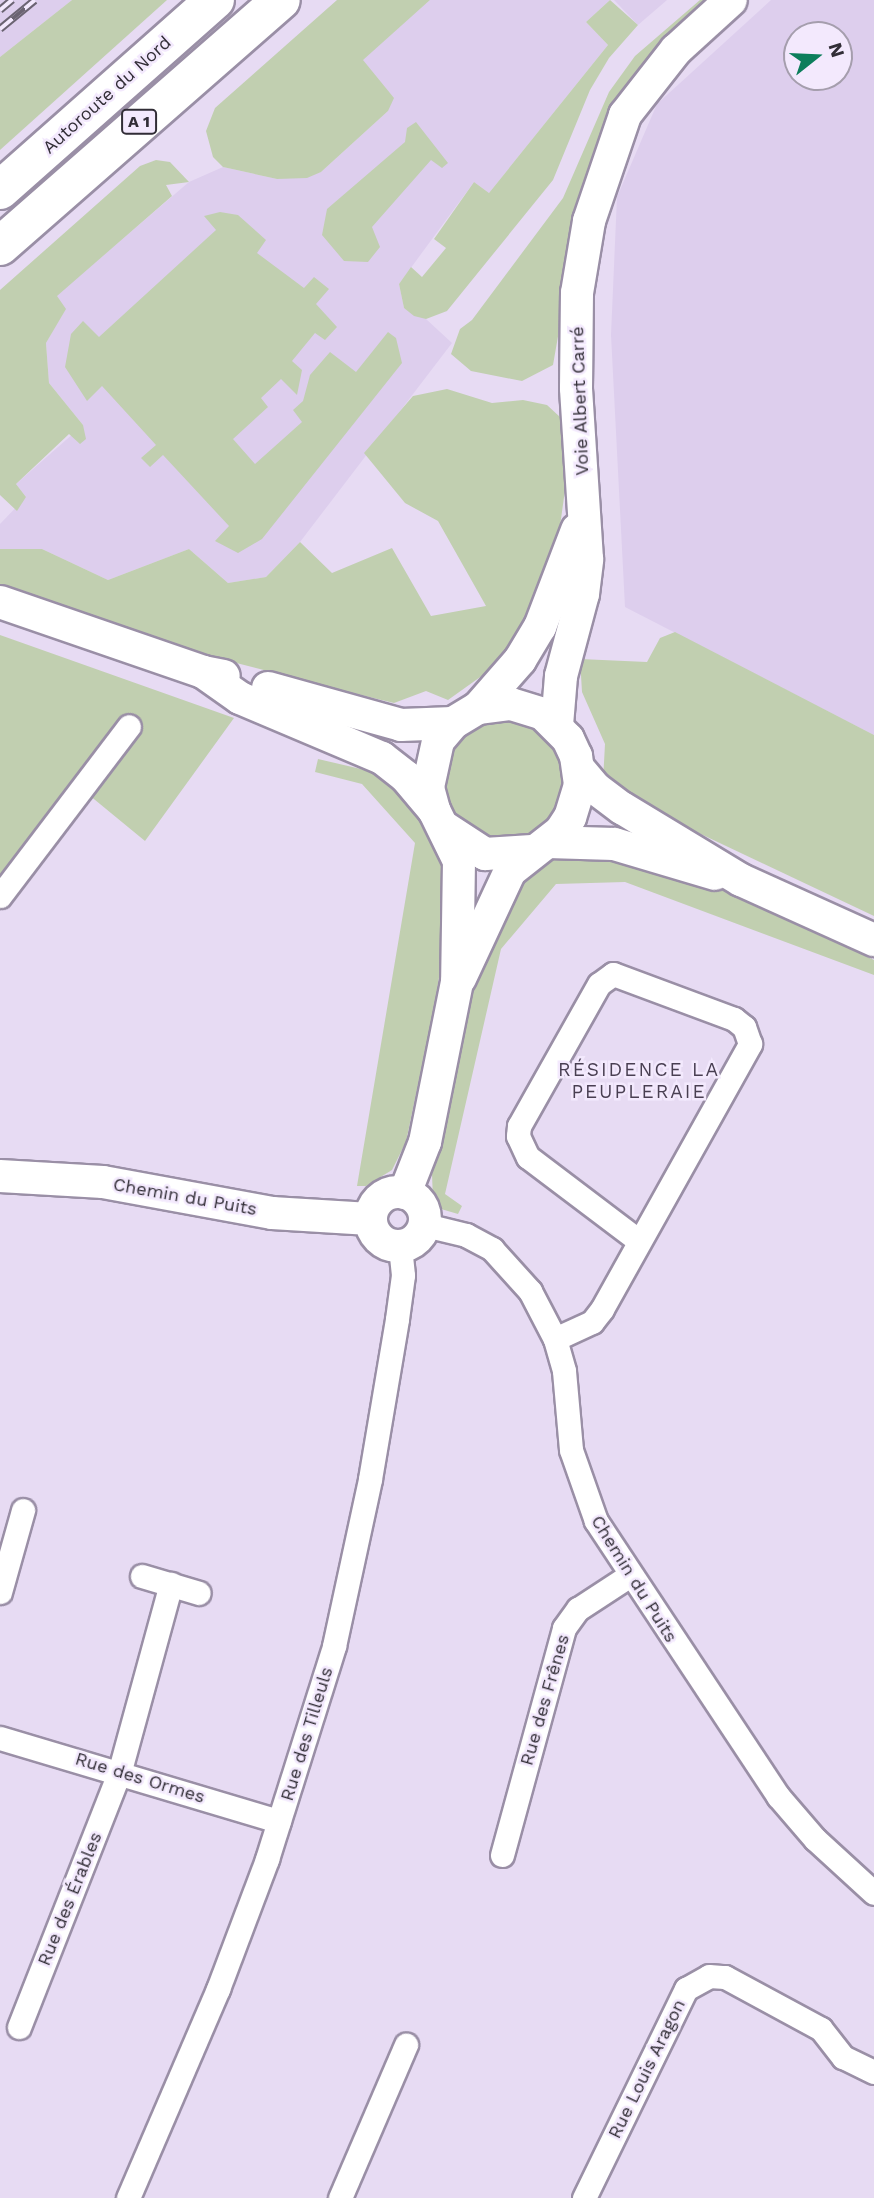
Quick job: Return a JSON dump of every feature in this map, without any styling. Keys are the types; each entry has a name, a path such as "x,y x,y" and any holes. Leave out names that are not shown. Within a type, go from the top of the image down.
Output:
{"highway":[{"name":"Autoroute du Nord","path":"0,190 215,0"},
{"name":"A 1","path":"0,246 281,0"}],"street":[{"name":"Voie Albert Carré","path":"557,725 561,676 583,594 587,559 582,515 577,293 592,209 614,139 642,87 731,0"},
{"name":"Voie Albert Carré","path":"466,715 520,660 540,626 582,515"},
{"path":"0,602 203,672 401,725 466,715 495,704 528,707 557,725 568,739 579,769 595,788 622,807 741,880 874,940"},
{"path":"203,672 240,698 369,749 406,777 439,819 485,854 540,846 614,844 741,880"},
{"path":"405,1193 425,1142 457,982 462,904 459,861 439,819 428,787 429,763 438,741 466,715"},
{"path":"0,896 129,726"},
{"path":"457,982 510,871 570,817 578,794 579,769"},
{"path":"555,1339 592,1322 639,1241 750,1044 744,1027 734,1018 613,974 599,984 519,1126 518,1136 528,1157 639,1241"},
{"name":"Chemin du Puits","path":"0,1176 103,1182 272,1213 370,1219"},
{"path":"405,1193 420,1206 425,1225 417,1240 400,1247 377,1236 370,1219 375,1200 405,1193"},
{"name":"Chemin du Puits","path":"425,1225 466,1235 492,1249 530,1291 555,1339 564,1371 567,1420 577,1473 596,1521 778,1796 814,1839 874,1893"},
{"name":"Rue des Tilleuls","path":"136,2194 218,1989 279,1821 334,1646 367,1492 403,1275 400,1247"},
{"path":"0,1592 23,1510"},
{"name":"Rue des Frênes","path":"502,1855 565,1628 578,1609 630,1575"},
{"path":"142,1576 199,1592"},
{"name":"Rue des Érables","path":"19,2027 120,1770 171,1584"},
{"name":"Rue des Ormes","path":"0,1738 120,1770 279,1821"},
{"name":"Rue Louis Aragon","path":"584,2198 686,1989 709,1976 725,1977 821,2029 843,2057 874,2072"},
{"path":"340,2198 406,2045"}],"shaded area":[{"path":"0,0 72,0 0,57"},
{"path":"430,0 610,0 586,22 608,45 489,193 474,182 399,284 404,308 426,319 452,343 300,542 266,577 228,583 189,549 108,580 42,549 0,549 0,524 26,497 16,484 83,425 49,383 46,343 65,309 56,296 189,182 223,167 277,179 321,172 388,111 362,60"},
{"path":"614,0 667,0 638,25"},
{"path":"771,0 874,0 874,735 625,607 611,335 617,197 657,104"}],"green space":[{"path":"72,0 167,0 0,150 0,57"},
{"path":"337,0 430,0 363,60 394,98 388,111 321,172 307,178 277,179 223,167 213,157 206,131 215,108"},
{"path":"610,0 638,25 609,58 590,90 553,180 447,311 426,319 414,316 404,308 399,284 411,267 422,277 446,248 434,239 474,182 489,193 608,45 586,22"},
{"path":"700,0 718,0 670,43 567,285 553,365 522,381 471,371 451,354 460,329 472,320 563,198 609,92 635,56"},
{"path":"416,122 448,163 442,168 431,160 372,227 380,247 368,262 344,261 322,235 327,209 405,142 407,128"},
{"path":"156,160 170,162 189,182 166,185 172,196 57,296 66,309 46,343 49,383 83,425 86,439 80,444 69,434 16,484 26,497 17,511 0,495 0,290 140,166"},
{"path":"220,212 238,215 266,240 257,253 304,288 314,277 329,289 316,304 337,327 325,340 315,333 292,361 302,370 297,395 281,379 261,398 268,407 233,439 255,464 302,422 293,410 303,401 310,375 330,352 356,372 388,332 396,338 402,363 262,539 238,553 215,541 229,526 163,455 150,467 141,458 156,445 102,386 87,401 65,367 71,334 83,321 99,337 216,230 204,216"},
{"path":"447,389 492,403 523,400 547,405 560,417 568,436 568,469 560,526 526,623 497,665 448,700 426,691 394,703 369,697 205,655 0,586 0,549 42,549 108,580 189,549 228,583 266,577 300,542 332,573 392,548 431,616 486,606 438,521 405,503 364,453 413,396"},
{"path":"675,632 874,735 874,916 629,800 603,781 605,744 582,692 580,659 647,662 660,638"},
{"path":"0,635 234,718 145,841 72,781 0,882"},
{"path":"506,718 529,723 549,736 562,756 567,779 562,802 549,822 529,835 506,840 483,835 463,822 450,802 445,779 450,756 463,736 483,723"},
{"path":"318,759 378,773 409,802 451,870 451,907 433,1013 406,1142 392,1170 366,1186 357,1186 415,843 362,784 315,772"},
{"path":"622,856 755,901 874,960 874,975 625,882 556,884 501,949 445,1194 462,1206 458,1214 441,1209 433,1201 432,1174 470,986 514,878 549,857"}],"railway":[{"path":"0,10 12,0"},
{"path":"0,29 35,0"}],"district":[{"name":"RÉSIDENCE LA PEUPLERAIE","path":"639,1081"}]}
